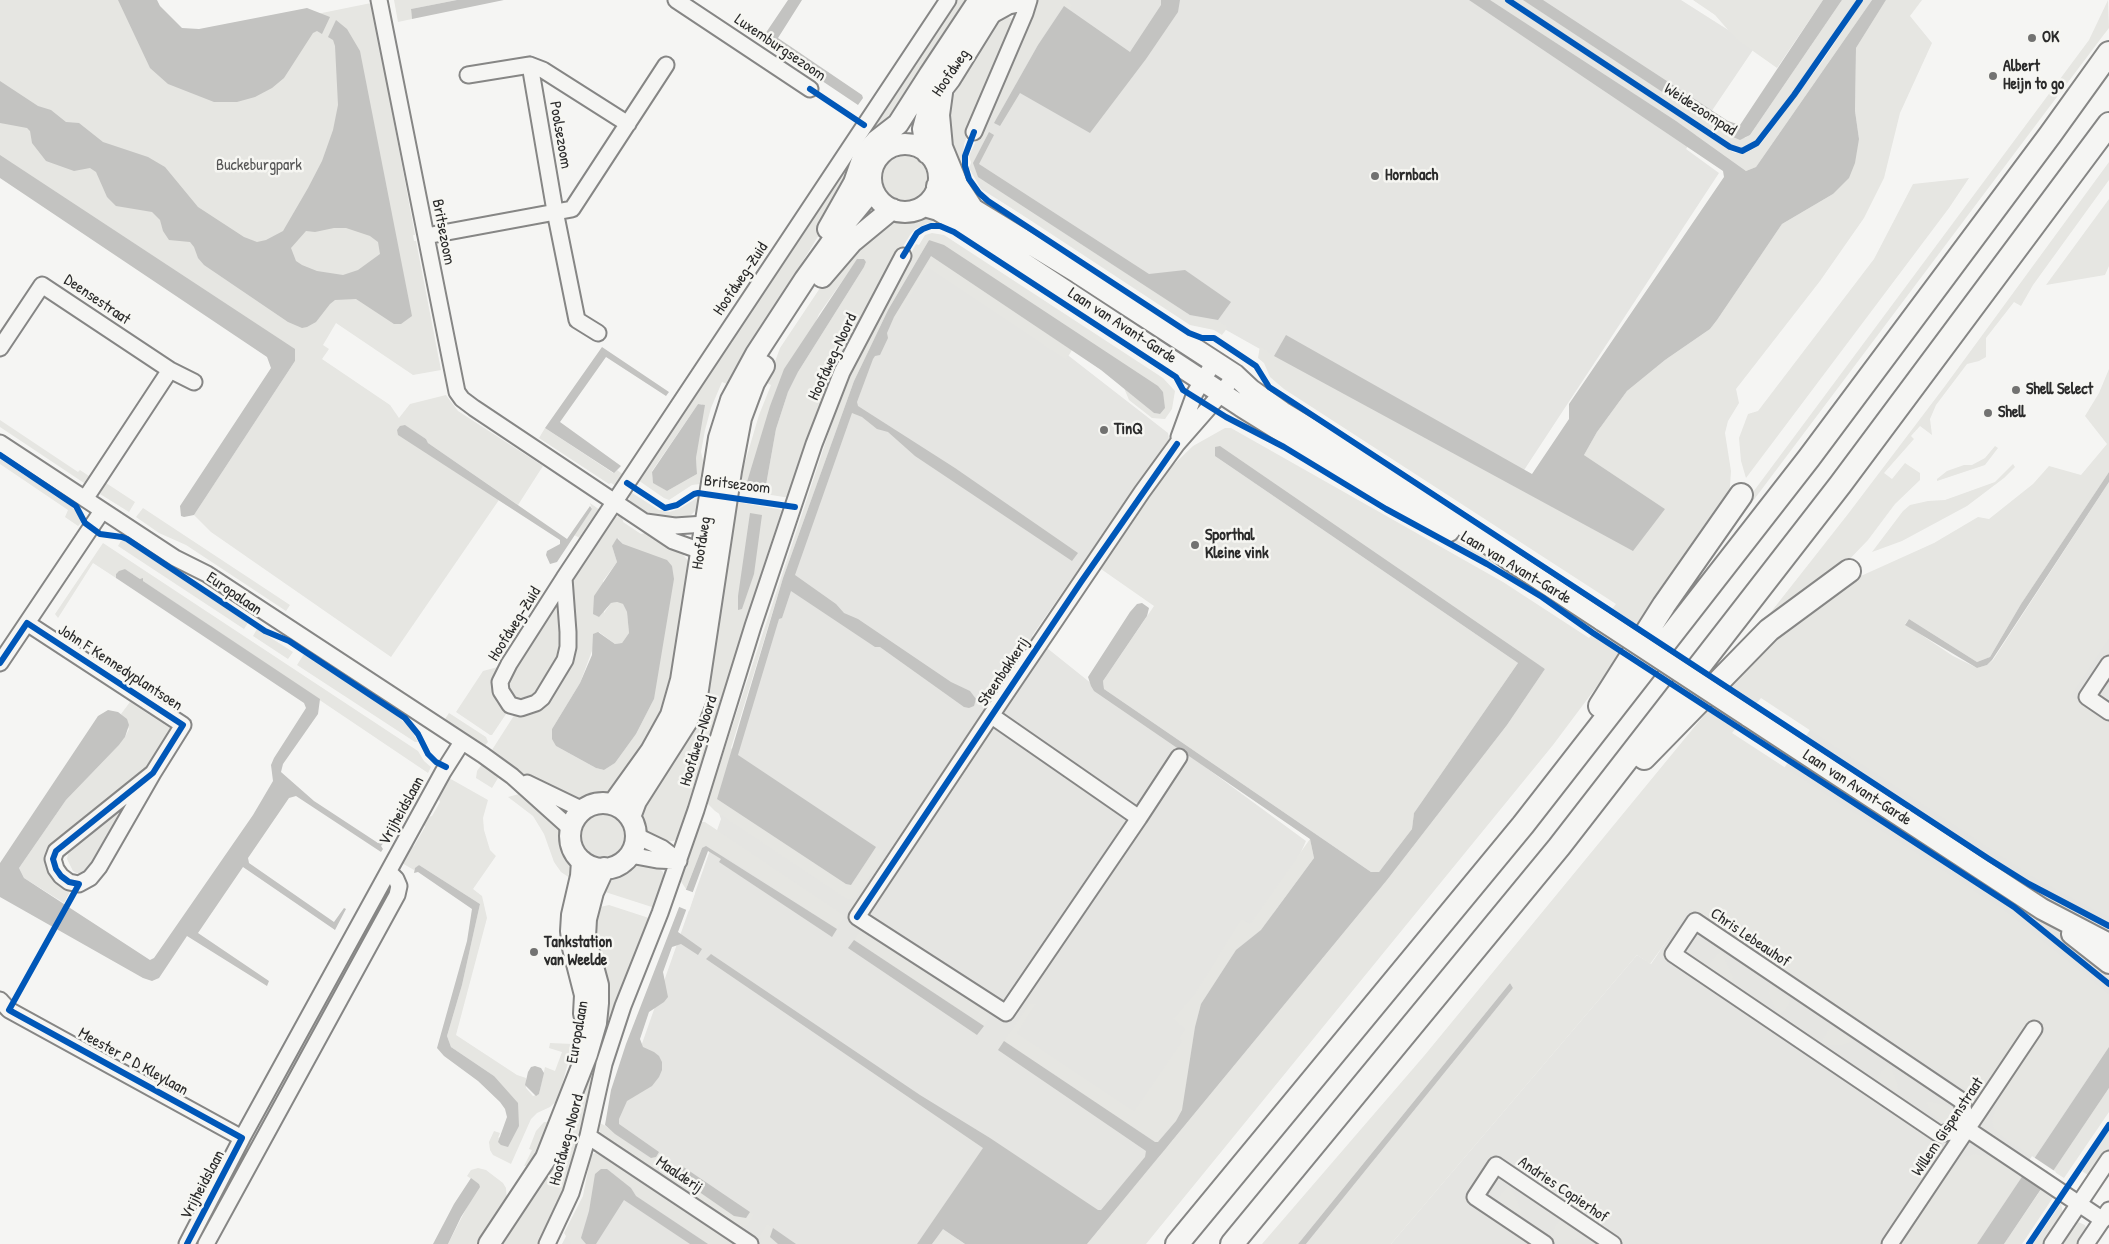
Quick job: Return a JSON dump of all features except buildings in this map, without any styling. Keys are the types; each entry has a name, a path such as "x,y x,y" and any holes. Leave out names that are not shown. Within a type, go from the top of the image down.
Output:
{"highway":[{"path":"1177,1244 1524,825 1809,458 2109,53"},
{"path":"1232,1244 1559,847 1840,485 2109,124"},
{"path":"1524,825 1664,604 1741,495"},
{"path":"1559,847 1769,630 1849,570"}],"main road":[{"name":"Hoofdweg","path":"903,145 979,0"},
{"name":"Hoofdweg","path":"927,153 924,141 925,117 937,80 988,18 999,0"},
{"path":"937,80 942,147 958,186 972,209"},
{"path":"810,271 811,257 849,193 864,154 876,141 898,124 937,80"},
{"path":"903,145 917,147 927,153 937,168 938,186 934,195 924,206 908,212 892,209 880,201 873,189 872,173 878,158 890,148 903,145"},
{"name":"Laan van Avant-Garde","path":"938,186 957,203 972,209 1078,273 1234,375 1251,390 1282,412 1372,466 1473,532 1510,560 2042,909 2109,963"},
{"name":"Hoofdweg","path":"613,804 651,751 671,715 681,680 719,438 731,400 756,354 810,271 873,189"},
{"name":"Laan van Avant-Garde","path":"924,206 938,210 999,247 1221,393 1396,500 1467,541 1510,560"},
{"name":"Hoofdweg","path":"630,817 636,802 687,722 697,696 741,418 754,383 771,353 835,260 852,242 892,209"},
{"path":"598,803 613,804 623,809 630,817 635,826 636,836 635,846 630,855 618,865 604,868 593,867 582,861 572,846 571,829 575,818 583,810 598,803"},
{"name":"Europalaan","path":"562,1116 581,1035 585,1007 583,984 573,948 571,931 572,915 582,876 582,861"},
{"name":"Europalaan","path":"489,1244 546,1158 575,1087 596,1023 598,985 585,937 586,919 593,892 604,868"},
{"name":"Laan van Avant-Garde","path":"2042,909 2109,944"}],"street":[{"name":"Britsezoom","path":"379,0 457,392 462,399 474,408 673,541 701,551"},
{"name":"Luxemburgsezoom","path":"676,0 810,88"},
{"name":"Hoofdweg-Zuid","path":"564,578 568,632 568,647 565,660 542,698 536,703 521,708 510,705 501,691 500,682 509,664 564,578 614,500 948,0"},
{"path":"988,18 1009,6 1028,1"},
{"path":"974,132 1028,1"},
{"name":"Poolsezoom","path":"530,65 543,70 628,124"},
{"name":"Poolsezoom","path":"530,65 555,211 577,320 598,333"},
{"path":"468,75 530,65"},
{"name":"Poolsezoom","path":"426,236 572,209 666,65"},
{"name":"Hoofdweg-Noord","path":"547,1244 571,1193 588,1136 604,1064 623,1006 679,861 753,626 814,444 842,372 903,256"},
{"name":"Deensestraat","path":"0,348 42,285 170,370 194,382"},
{"name":"Steenbakkerij","path":"1177,444 1193,396 1214,362"},
{"path":"85,499 170,370"},
{"name":"Steenbakkerij","path":"1179,758 1006,1014 857,917 1142,492 1177,444 1234,375"},
{"name":"Europalaan","path":"0,443 175,558 207,574 462,742 512,776 571,829"},
{"path":"0,663 102,510"},
{"name":"Britsezoom","path":"646,522 675,526 705,524"},
{"path":"701,551 721,540 705,524"},
{"name":"John F Kennedyplantsoen","path":"27,624 183,725 99,867 90,878 79,884 69,882 61,876 53,860 56,851 153,773"},
{"path":"2109,664 2087,697 2109,712"},
{"name":"Steenbakkerij","path":"992,716 1139,818"},
{"name":"Vrijheidslaan","path":"187,1244 242,1138 443,772 462,742"},
{"name":"Europalaan","path":"512,776 583,810"},
{"path":"636,836 662,848 679,861"},
{"path":"630,855 657,860 679,861"},
{"name":"Vrijheidslaan","path":"206,1244 397,895 399,886 396,879 389,872"},
{"name":"Chris Lebeauhof","path":"1695,921 1962,1101 1967,1129 1939,1134 1673,954 1695,921"},
{"path":"345,952 360,961"},
{"name":"Meester P D Kleylaan","path":"0,1000 9,1010 242,1138"},
{"name":"Willem Gispenstraat","path":"1890,1244 2034,1029"},
{"path":"268,1093 284,1101"},
{"path":"1967,1129 2079,1203 2106,1215 2086,1244"},
{"name":"Maalderij","path":"588,1136 750,1244"},
{"path":"2052,1244 2109,1159"},
{"name":"Andries Copierhof","path":"1545,1244 1475,1197 1496,1165 1613,1244"}],"shaded area":[{"path":"118,0 157,0 160,6 182,28 199,29 307,8 330,17 322,34 317,31 313,33 284,78 272,88 255,97 237,102 214,102 168,84 150,68"},
{"path":"457,0 504,0 412,19 411,9"},
{"path":"788,0 802,0 778,38 862,95 863,98 858,105 761,40"},
{"path":"1036,0 1681,0 1755,47 1686,149 1719,173 1511,490 1219,326 1200,325 981,189 969,168"},
{"path":"1161,0 1180,0 1178,12 1146,59 1090,133 1020,93 1000,126 994,123 1038,45 1064,6 1130,52 1161,5"},
{"path":"1469,0 1490,0 1676,121 1746,171 1756,167 1872,0 1886,0 1856,48 1855,111 1859,139 1855,163 1849,178 1833,194 1782,224 1710,329 1665,360 1627,391 1597,432 1584,455 1665,509 1633,551 1274,356 1286,335 1532,474 1569,419 1569,404 1724,177 1723,171"},
{"path":"1523,0 1543,0 1728,121 1740,125 1823,0 1842,0 1750,135 1740,140 1726,134"},
{"path":"336,20 347,29 360,51 412,316 401,324 394,324 356,299 335,300 316,322 307,327 302,328 288,322 204,265 190,242 169,240 163,231 160,220 152,212 116,206 107,197 96,172 90,168 74,171 46,161 32,143 30,131 27,128 0,123 0,81 38,106 51,110 66,122 79,123 103,142 148,157 165,167 198,207 244,237 257,242 266,240 283,231 322,161 333,130 338,105 335,46 333,40 328,37","holes":["334,228 346,228 370,236 378,242 380,254 358,270 343,275 317,271 296,261 291,248 306,231 315,232"]},
{"path":"989,132 994,135 979,164 1149,274 1185,270 1231,302 1218,320 1190,315 978,177 973,163"},
{"path":"0,155 295,349 295,361 194,515 181,516 180,506 271,368 267,357 0,178"},
{"path":"929,240 944,245 1158,386 1163,392 1165,408 1160,414 1154,413 1101,370 931,256 894,317 887,333 888,338 880,355 875,356 873,359 857,402 858,406 955,468 1078,553 1072,561 915,456 888,432 877,429 862,417 852,413 795,575 836,604 844,613 858,619 951,682 970,691 976,699 974,706 964,707 880,647 875,647 791,591 782,618 779,619 738,755 876,847 851,885 846,884 717,799 783,578 854,381 888,310"},
{"path":"930,248 1168,433 1169,439 1032,636 1092,684 1306,841 1167,1149 1093,1220 924,1244 562,1244 593,1183 721,819 718,811 784,592 873,353"},
{"path":"857,259 864,259 866,262 864,267 798,372 788,392 776,429 766,485 747,482 770,406 784,369"},
{"path":"602,347 669,392 666,396 606,357 560,422 621,466 614,473 545,428"},
{"path":"698,404 705,405 696,458 697,474 667,491 653,483 652,472"},
{"path":"405,425 567,539 590,506 592,509 557,562 550,564 546,555 547,551 560,544 560,540 398,435 397,430 400,426"},
{"path":"1220,446 1545,669 1507,725 1387,880 1087,1244 965,1244 943,1229 932,1244 917,1244 983,1148 706,959 711,954 920,1095 990,1138 1098,1210 1101,1210 1145,1157 1146,1151 998,1050 1004,1041 1155,1142 1158,1142 1176,1121 1182,1110 1195,1027 1201,1004 1236,950 1261,930 1314,858 1310,839 1094,691 1088,677 1130,612 1137,604 1142,603 1149,608 1147,616 1103,681 1104,689 1371,872 1379,872 1412,829 1414,813 1518,663 1215,456 1215,447"},
{"path":"2109,472 2109,482 1987,665 1977,668 1905,625 1909,619 1977,662 1990,657 2021,604"},
{"path":"750,513 762,515 754,574 742,609 738,610 738,596"},
{"path":"617,538 623,544 667,560 672,566 674,579 654,699 636,734 615,763 604,770 596,768 556,746 552,739 552,729 580,683 592,655 593,634 598,632 615,644 622,643 629,633 627,612 623,604 611,603 599,617 593,614 594,596 617,562 612,546"},
{"path":"125,569 140,579 143,578 143,581 320,699 318,714 283,764 281,772 314,801 378,843 381,839 385,841 381,846 383,849 381,852 296,796 289,798 248,858 249,863 334,922 344,908 346,909 335,930 243,867 198,933 269,981 267,986 187,936 159,978 152,981 143,978 0,897 0,863 98,716 108,710 118,712 127,719 129,725 125,737 66,800 19,868 24,878 150,960 154,958 253,815 273,781 271,765 274,758 306,708 304,703 116,578 116,574 119,571"},
{"path":"2109,620 2109,1072 1992,1244 1391,1244 1637,955 1651,964 1810,730 2022,747"},
{"path":"706,846 837,929 832,937 719,862 721,859 708,851 678,932 702,949 698,955 681,944 672,947 663,972 668,997 649,1012 640,1039 643,1047 659,1056 662,1062 662,1070 652,1086 627,1101 619,1119 619,1124 659,1152 656,1157 651,1158 605,1125 611,1090 626,1044 702,848"},
{"path":"419,865 480,904 462,985 447,1036 451,1047 494,1076 518,1103 519,1126 508,1147 498,1142 507,1117 505,1109 500,1102 478,1081 444,1056 437,1048 467,941 472,909 418,872 414,873 415,868"},
{"path":"854,940 984,1026 977,1035 848,948"},
{"path":"1510,983 1513,988 1306,1244 1298,1244"},
{"path":"2109,1047 2109,1088 2004,1244 1977,1244"},
{"path":"531,1067 541,1068 544,1073 539,1094 536,1096 525,1085 528,1072"},
{"path":"682,1166 750,1212 746,1218 734,1216 682,1180 679,1171"},
{"path":"601,1169 607,1169 631,1188 636,1196 708,1244 690,1244 624,1200 596,1244 586,1244 581,1238 589,1211 595,1174"},
{"path":"471,1178 480,1187 461,1217 448,1244 433,1244 454,1204"},
{"path":"773,1228 796,1244 778,1244 770,1237"}],"green space":[{"name":"Buckeburgpark","path":"0,0 148,0 178,37 307,16 376,2 377,11 374,16 415,235 413,235 414,241 416,241 441,370 413,375 336,323 323,345 329,349 322,359 390,405 399,418 410,404 446,395 458,411 543,466 518,505 404,425 404,426 501,497 391,657 211,532 194,515 295,361 0,163"},
{"path":"394,0 457,0 411,9 412,19 398,22"},
{"path":"956,0 968,0 895,113 877,129 873,127"},
{"path":"1036,0 1067,0 1072,5 1070,10 1063,6 1038,45 994,123 989,111"},
{"path":"1490,0 1503,0 1729,150 1735,153 1746,153 1760,145 1824,59 1863,0 1872,0 1756,167 1746,171 1676,121"},
{"path":"1514,0 1523,0 1726,134 1745,138 1750,135 1842,0 1857,0 1779,112 1754,143 1748,147 1740,148 1732,146"},
{"path":"1693,0 1823,0 1777,68 1736,39 1715,15"},
{"path":"1886,0 1922,0 1910,16 1932,43 1900,113 1884,178 1864,218 1820,281 1736,389 1739,403 1728,421 1725,433 1731,471 1729,501 1678,578 1553,745 1146,1244 1087,1244 1387,880 1507,725 1545,669 1215,456 1518,663 1414,813 1412,829 1379,872 1371,872 1104,689 1103,681 1154,606 1101,569 1168,470 1193,446 1225,428 1231,428 1503,582 1589,638 1616,604 1284,389 1270,377 1264,363 1258,358 1260,346 1273,355 1522,490 1665,509 1584,455 1597,432 1627,391 1665,360 1710,329 1782,224 1833,194 1859,139 1855,111 1856,48"},
{"path":"2108,0 2109,28 1698,574 1736,515 2089,40"},
{"path":"1005,15 1016,21 998,64 969,122 971,126 964,144 962,167 966,180 977,196 988,206 1183,334 977,201 947,145 948,97 991,28"},
{"path":"980,132 989,132 973,163 978,177 1191,316 1218,321 1228,327 1222,335 1214,330 1190,325 998,199 983,186 975,175 969,156"},
{"path":"905,156 917,160 923,166 927,178 923,190 917,196 905,200 893,196 887,190 883,178 887,166 893,160"},
{"path":"851,159 852,170 835,209 727,384 722,382 711,408 705,430 701,452 704,465 703,481 700,484 692,485 669,500 635,478","holes":["698,404 702,404 696,458 697,474 667,491 653,482 652,471"]},
{"path":"2109,162 2109,180 2033,285 2021,306 2014,302 1986,338 1986,357 1967,364 1936,405 1930,419 1932,435 1920,426 1911,436 1914,439 1884,473 1892,479 1905,463 1920,473 1920,480 1895,504 1868,540 1843,566 1745,645 1945,386"},
{"path":"1969,178 1949,208 1746,478 1741,461 1739,438 1748,414 1758,411 1874,259 1913,184"},
{"path":"2109,199 2109,266 2105,275 2046,285"},
{"path":"924,214 962,234 939,222 928,223 915,229 910,235 883,280 836,370 790,498 740,490 738,486 759,415 771,385 767,383 780,348 828,276 893,218","holes":["864,259 866,262 798,372 788,392 776,429 766,485 747,482 819,314 857,260"]},
{"path":"932,233 944,235 1163,378 1175,391 1172,409 1165,419 1152,418 1129,400 1124,388 1154,413 1160,414 929,240 888,310 854,381 783,578 731,748 851,885 876,847 887,852 856,897 848,900 715,811 707,803 847,377 860,348 916,244 919,245 925,235"},
{"path":"932,255 1072,350 1066,360 928,268 896,320 894,317"},
{"path":"2109,369 2109,472 2021,604 1990,657 1977,662 1909,619 1905,624 1953,656 1977,668 1987,665 1993,660 2109,482 2109,639 2071,696 2109,721 2109,917 2036,879 1761,698 1732,733 2010,914 2109,994 2109,1047 2034,1158 2000,1135 1994,1128 1992,1120 1997,1104 1993,1102 2043,1029 2031,1021 1990,1083 1976,1093 1969,1092 1690,909 1650,964 1637,955 1391,1244 1306,1244 1513,988 1510,983 1298,1244 1262,1244 1424,1056 1728,686 1765,645 1852,580 1934,543 1978,517 1989,519 2033,484 2049,466 2081,475 2107,444 2085,416 2099,393"},
{"path":"1239,413 1513,573 1589,622 1587,624 1497,566 1236,419"},
{"path":"0,420 78,472 80,470 89,476 84,483 0,427"},
{"path":"545,428 613,473 617,470 624,475 616,486 611,483 609,484 539,438"},
{"path":"1995,446 1998,448 1985,465 1937,481 1947,471 1964,465 1972,465 1985,458"},
{"path":"0,459 70,505 77,512 81,523 78,526 65,517 68,510 0,464"},
{"path":"2013,464 2015,467 2004,478 1967,506 1902,541 1872,552 1903,511 1910,505 1945,500 1995,482"},
{"path":"106,483 135,502 129,512 100,494"},
{"path":"629,491 659,510 669,512 679,509 697,498 704,498 703,503 691,515 675,520 649,515 642,511 630,503"},
{"path":"731,501 783,510 785,514 680,835 674,841 663,842 646,833 638,813"},
{"path":"590,503 600,510 582,539 574,535 592,509"},
{"path":"143,508 290,605 286,611 186,545 159,533 136,517"},
{"path":"622,515 623,522 641,534 649,532 679,549 691,565 671,706 608,795 576,801 533,780 490,753 515,714 531,713 543,706 563,675 573,577 609,519","holes":["618,538 623,544 654,699 636,734 615,763 604,770 596,768 556,746 552,729 580,683 599,632 615,644 622,643 629,633 627,612 623,604 611,603 604,613 603,581 617,562 612,546"]},
{"path":"122,539 248,623 244,629 118,546"},
{"path":"103,543 418,751 424,761 431,767 428,773 125,569 116,574 116,578 93,563 58,618 55,614"},
{"path":"558,599 562,644 557,662 534,697 528,700 519,700 508,689 507,682"},
{"path":"257,629 293,652 288,659 253,636"},
{"path":"304,654 396,715 410,728 418,742 415,742 297,665"},
{"path":"501,668 493,682 494,694 497,703 508,711 492,735 490,735 456,712 483,671"},
{"path":"130,702 173,730 150,765 47,851 46,867 52,880 64,887 72,888 64,903 24,878 19,868 66,800 125,737 129,729 121,714"},
{"path":"1757,709 2026,885 2062,904 2073,916 1755,711"},
{"path":"449,713 486,737 488,742 483,748 443,722"},
{"path":"482,764 497,775 498,778 492,788 476,778 477,771"},
{"path":"449,778 488,800 483,818 484,830 490,850 496,856 473,889 482,896 487,918 456,1035 517,1075 526,1078 526,1088 533,1096 539,1094 545,1067 555,1071 562,1052 549,1048 550,1043 573,1044 558,1100 531,1119 511,1164 493,1155 490,1150 489,1142 494,1131 500,1133 498,1138 519,1126 494,1076 451,1047 447,1036 462,985 480,904 419,865 414,870 400,862 409,848 414,846 425,827 423,822 426,818 432,816 440,802 438,796"},
{"path":"142,790 87,872 80,875 73,871 67,859 68,854 90,832"},
{"path":"519,794 529,797 561,829 565,847 574,862 576,882 561,872 554,862 544,834 533,816 508,797"},
{"path":"603,814 615,818 621,824 625,836 621,848 615,854 603,858 591,854 585,848 581,836 585,824 591,818"},
{"path":"700,822 705,822 845,916 837,929 724,856 702,848 686,889 680,880 697,826"},
{"path":"1310,839 1314,858 1261,930 1236,950 1201,1004 1195,1027 1182,1110 1176,1121 1158,1142 1155,1142 1004,1041 1029,1004 1036,1004 1017,1033 1134,1111 1182,1041 1179,1038 1185,1029 1173,1019 1196,992 1241,919 1250,924"},
{"path":"638,864 655,865 663,872 664,883 655,908 599,890 610,876"},
{"path":"609,905 652,919 570,1185 539,1244 499,1244 503,1235 541,1183 560,1149 589,1068 594,906"},
{"path":"862,927 991,1014 984,1026 854,940"},
{"path":"2059,938 2098,962 2101,972 2057,939"},
{"path":"1722,952 1733,980 1729,981 1711,969 1709,964 1716,955"},
{"path":"1769,986 1791,1001 1785,1011 1778,1015 1770,998"},
{"path":"1831,1025 1852,1039 1851,1042 1842,1045 1824,1045 1822,1043 1823,1039"},
{"path":"1888,1064 1897,1082 1898,1093 1875,1079"},
{"path":"2109,1088 2109,1112 2064,1178 2053,1171"},
{"path":"1928,1101 1955,1109 1948,1127 1933,1115 1926,1103"},
{"path":"544,1122 547,1122 550,1126 535,1159 529,1165 524,1166 532,1150 529,1149 536,1131"},
{"path":"597,1122 648,1157 656,1157 659,1152 664,1155 654,1167 646,1167 604,1139 600,1134"},
{"path":"2109,1130 2109,1151 2091,1177 2082,1171"},
{"path":"601,1153 736,1244 708,1244 636,1196 631,1188 607,1169 589,1211 581,1238 586,1244 571,1244 564,1233 583,1196 591,1155"},
{"path":"1976,1154 1987,1157 1989,1154 2023,1175 1977,1244 1898,1244 1951,1164 1955,1165 1964,1157"},
{"path":"677,1164 682,1166 679,1171 746,1218 750,1212 754,1215 748,1225 739,1228 735,1227 673,1185 670,1177"},
{"path":"478,1168 486,1170 503,1183 506,1188 507,1202 481,1244 448,1244 479,1184 467,1176 471,1170"},
{"path":"1511,1187 1521,1210 1521,1214 1518,1216 1500,1204 1497,1199 1506,1188"},
{"path":"2042,1188 2054,1196 2022,1244 2004,1244"},
{"path":"2061,1203 2063,1214 2061,1223 2046,1244 2033,1244"},
{"path":"1559,1220 1580,1234 1580,1238 1552,1240 1550,1238 1551,1234"},
{"path":"2078,1222 2085,1225 2088,1233 2080,1244 2059,1244 2073,1224"},
{"path":"767,1224 773,1228 770,1237 778,1244 762,1244 759,1236"},
{"path":"942,1229 965,1244 932,1244"}],"pier":[{"path":"684,889 695,893 689,911 677,906"},
{"path":"2032,1156 2056,1172 2044,1190 2020,1174"}],"cycle path":[{"name":"Weidezoompad","path":"1508,0 1730,147 1742,151 1757,143 1794,95 1860,0"},
{"path":"810,89 864,125"},
{"path":"974,132 965,156 965,166 969,179 979,193 988,201 1189,333 1202,338 1214,338 1256,366 1269,387 1989,859 2029,884 2109,926"},
{"path":"903,256 917,233 923,229 931,226 940,226 954,232 1176,377 1183,390 1226,417 1284,447 1386,509 1487,564 1542,597 1593,633 2014,907 2109,984"},
{"path":"857,917 1081,582 1177,444"},
{"path":"0,455 76,506 85,523 100,534 127,539 265,631 289,641 405,718 418,734 428,754 436,762 446,767"},
{"path":"627,483 665,508 677,505 698,493 795,507"},
{"path":"0,663 27,623 183,725 153,773 56,851 53,859 56,869 69,882 79,884 9,1010 242,1138 187,1244"},
{"path":"2029,1244 2109,1125"}],"place":[{"name":"OK","path":"2032,38"},
{"name":"Albert Heijn to go","path":"1993,76"},
{"name":"Hornbach","path":"1375,176"},
{"name":"Shell Select","path":"2016,390"},
{"name":"Shell","path":"1988,413"},
{"name":"TinQ","path":"1104,430"},
{"name":"Sporthal Kleine vink","path":"1195,545"},
{"name":"Tankstation van Weelde","path":"534,952"}]}
